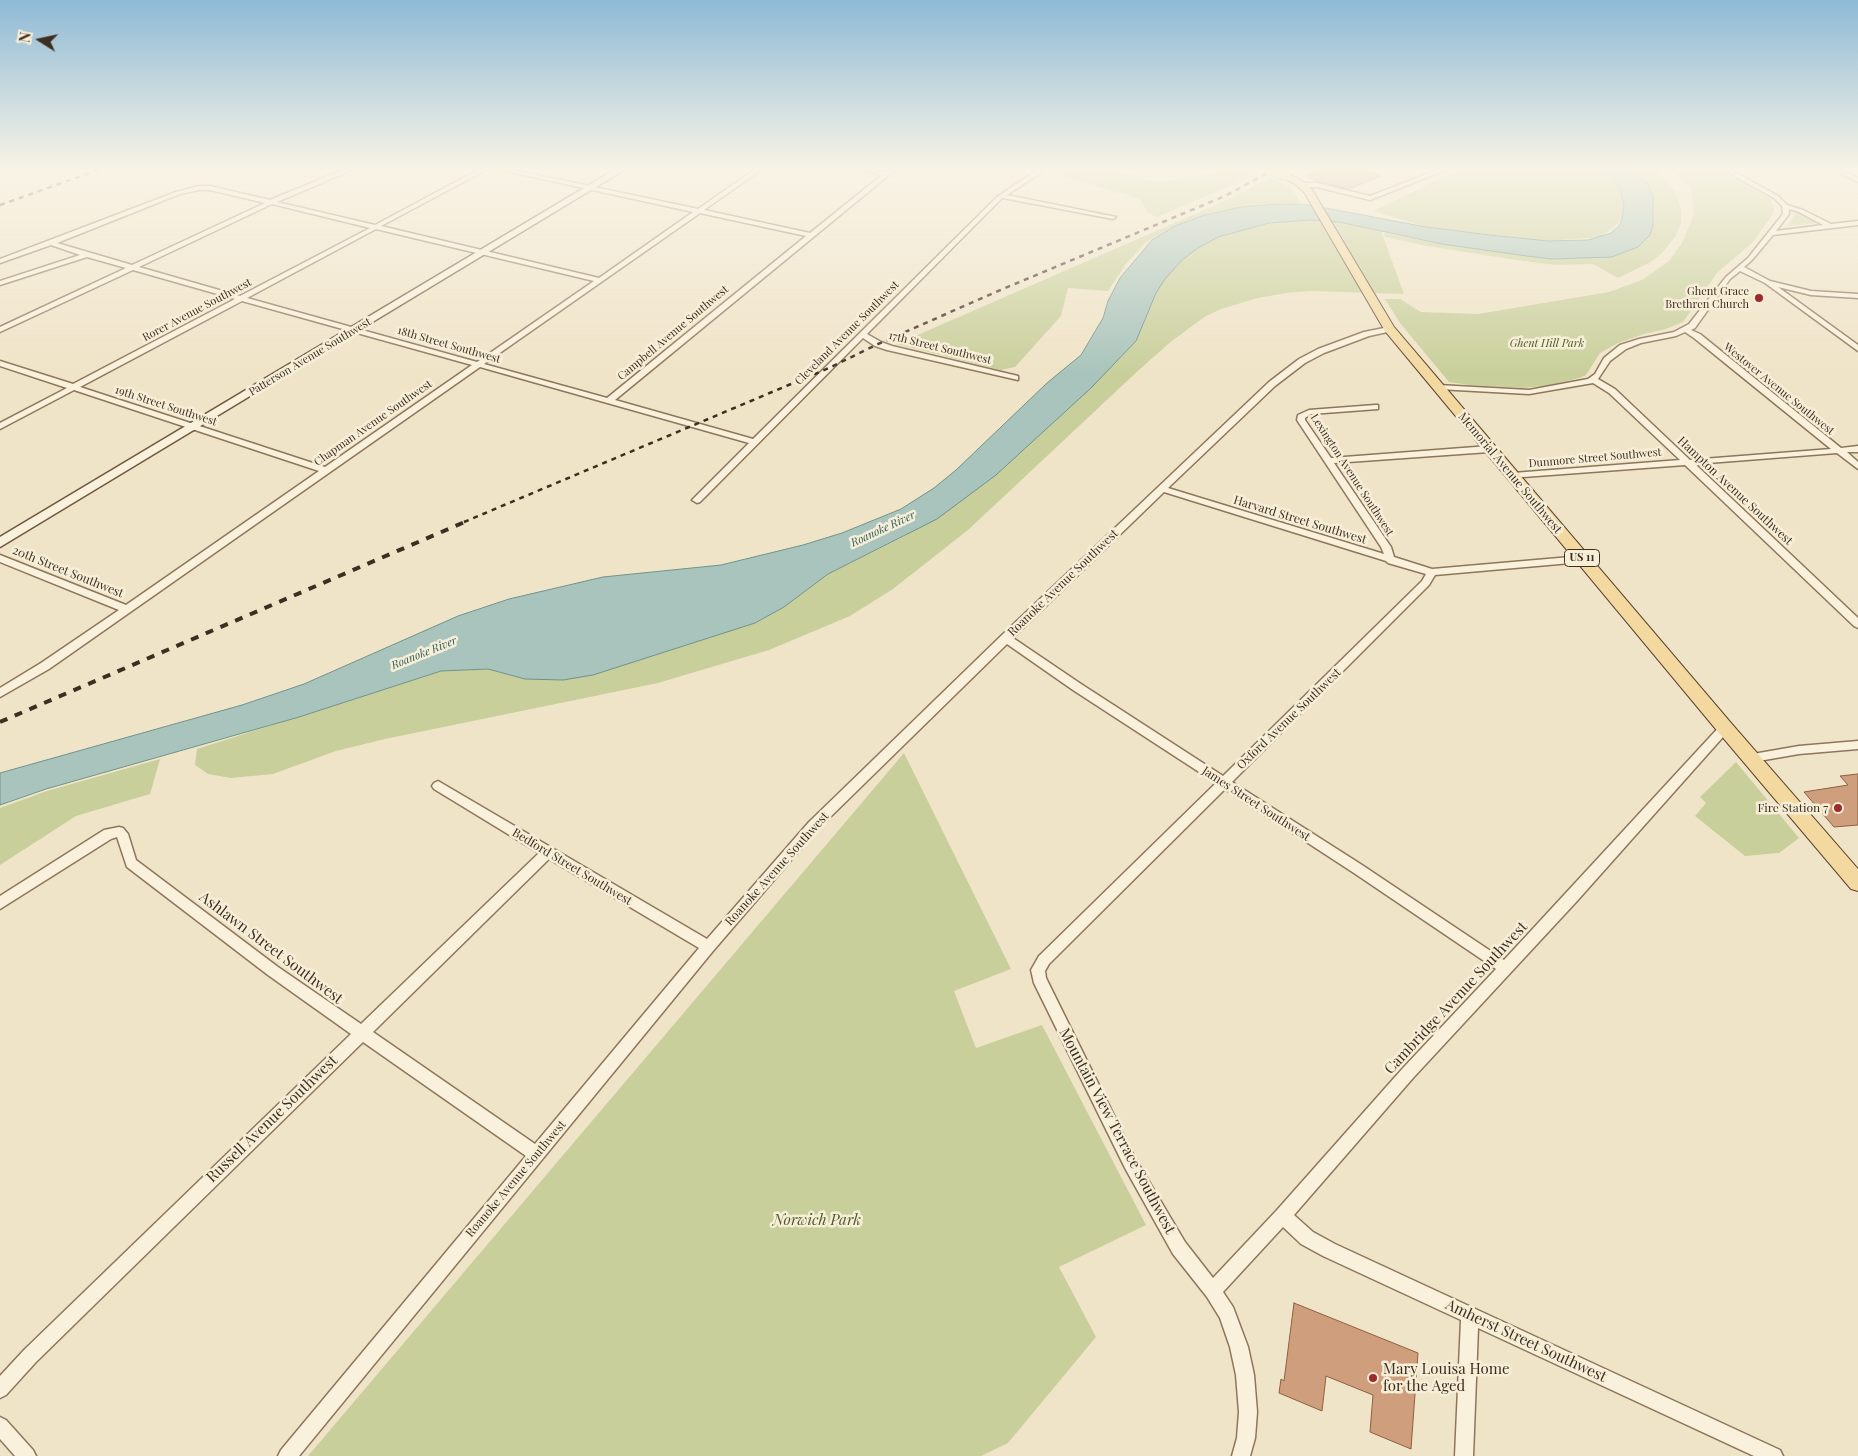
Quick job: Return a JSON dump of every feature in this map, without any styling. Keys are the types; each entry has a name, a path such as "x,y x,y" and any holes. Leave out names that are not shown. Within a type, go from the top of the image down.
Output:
{"main road":[{"name":"Patterson Avenue Southwest","path":"0,543 507,238"},
{"name":"Memorial Avenue Southwest","path":"1336,238 1389,328 1489,449 1858,883"}],"street":[{"path":"0,260 64,238"},
{"path":"0,330 196,238"},
{"name":"Rorer Avenue Southwest","path":"0,426 355,238"},
{"path":"426,238 600,280"},
{"name":"Chapman Avenue Southwest","path":"0,693 45,666 660,238"},
{"name":"Campbell Avenue Southwest","path":"609,401 807,238"},
{"name":"Cleveland Avenue Southwest","path":"697,500 959,238"},
{"path":"1438,387 1529,392 1569,386 1592,380 1598,375 1612,354 1623,347 1639,341 1676,334 1692,326 1728,278 1758,251 1768,238"},
{"name":"18th Street Southwest","path":"51,243 132,268 754,442"},
{"path":"0,284 87,255"},
{"path":"1740,268 1767,282 1858,349"},
{"path":"1767,282 1811,293"},
{"path":"1780,292 1858,296"},
{"name":"Roanoke Avenue Southwest","path":"287,1456 536,1154 708,948 813,826 1006,638 1272,384 1302,361 1334,345 1389,328"},
{"name":"Westover Avenue Southwest","path":"1686,330 1697,336 1858,466"},
{"name":"17th Street Southwest","path":"862,334 878,344 890,348 1015,378"},
{"name":"19th Street Southwest","path":"0,363 325,470"},
{"name":"Hampton Avenue Southwest","path":"1592,380 1612,391 1858,624"},
{"name":"Lexington Avenue Southwest","path":"1376,407 1309,412 1301,417 1301,420 1386,547 1391,561"},
{"path":"1328,461 1489,449"},
{"name":"Dunmore Street Southwest","path":"1513,476 1858,449"},
{"name":"Harvard Street Southwest","path":"1162,489 1391,561 1432,572"},
{"name":"20th Street Southwest","path":"0,558 126,609"},
{"path":"1432,572 1582,559"},
{"name":"Oxford Avenue Southwest","path":"1038,970 1044,960 1257,749 1353,657 1426,583 1432,572"},
{"name":"James Street Southwest","path":"1006,638 1077,687 1358,869 1506,969"},
{"name":"Cambridge Avenue Southwest","path":"1214,1291 1283,1216 1408,1073 1506,969 1725,728"},
{"path":"1752,758 1799,750 1858,744"},
{"name":"Bedford Street Southwest","path":"438,786 708,948"},
{"name":"Ashlawn Street Southwest","path":"0,903 108,834 119,832 122,834 132,863 273,971 349,1026 362,1032 536,1154"},
{"name":"Russell Avenue Southwest","path":"0,1389 37,1349 547,853"},
{"name":"Mountain View Terrace Southwest","path":"1038,970 1039,979 1130,1163 1179,1248 1214,1291 1227,1313 1239,1347 1245,1375 1248,1412 1246,1438 1241,1456"},
{"name":"Amherst Street Southwest","path":"1283,1216 1307,1238 1328,1250 1774,1456"},
{"path":"1464,1456 1470,1316"},
{"path":"0,1426 28,1456"}],"green space":[{"path":"1140,238 1153,238 1145,243 1126,264 1108,291 1068,288 1061,316 1015,367 1000,370 897,344"},
{"path":"1216,238 1384,238 1404,294 1311,291 1286,293 1258,298 1221,309 1206,316 1173,340 1141,368 968,530 893,589 850,616 769,650 658,683 385,739 336,751 273,774 231,778 208,774 195,765 197,749 441,671 488,669 525,679 679,646 755,623 784,607 828,574 905,536 1156,293 1165,279 1182,260"},
{"path":"1389,238 1410,238 1551,259 1584,258 1627,238 1674,238 1662,253 1651,262 1618,278 1593,264 1556,265 1523,261 1427,246"},
{"path":"1521,238 1588,238 1548,241"},
{"name":"Ghent Hill Park","path":"1684,238 1756,238 1717,273 1683,322 1618,343 1600,353 1586,375 1551,385 1523,388 1449,382 1400,323 1385,299 1400,299 1421,312 1478,314 1609,292 1642,280 1669,261"},
{"name":"Norwich Park","path":"904,753 1011,969 954,991 976,1048 1042,1025 1146,1225 1059,1267 1096,1337 1008,1443 981,1456 308,1456"},
{"path":"160,759 150,794 76,816 0,865 0,808 47,791"},
{"path":"1736,762 1799,838 1779,853 1745,856 1695,816 1706,803 1700,797"}],"water":[{"name":"Roanoke River","path":"1155,238 1216,238 1182,260 1165,279 1156,293 1136,341 1091,388 996,475 937,519 828,574 784,607 755,623 593,675 563,680 525,679 488,669 441,671 299,717 46,789 0,805 0,773 242,705 304,684 458,616 509,599 603,577 721,565 803,545 842,533 901,509 934,488 956,470 1047,383 1081,355 1103,318 1108,301 1120,278"},
{"path":"1414,238 1518,238 1548,241 1588,240 1595,238 1647,238 1638,247 1612,257 1551,259 1442,244"}],"building":[{"name":"Fire Station 7","path":"1858,774 1858,825 1834,827 1804,792 1848,785 1840,776"},
{"name":"Mary Louisa Home for the Aged","path":"1294,1303 1418,1353 1411,1449 1370,1432 1373,1395 1326,1376 1322,1411 1279,1393 1281,1379 1284,1381"}],"railway":[{"path":"464,522 829,368 878,344 998,291 1125,238"},
{"path":"0,722 467,521"}],"place":[{"name":"Ghent Grace Brethren Church","path":"1759,298"},
{"name":"Fire Station 7","path":"1838,808"},
{"name":"Mary Louisa Home for the Aged","path":"1373,1378"}]}
